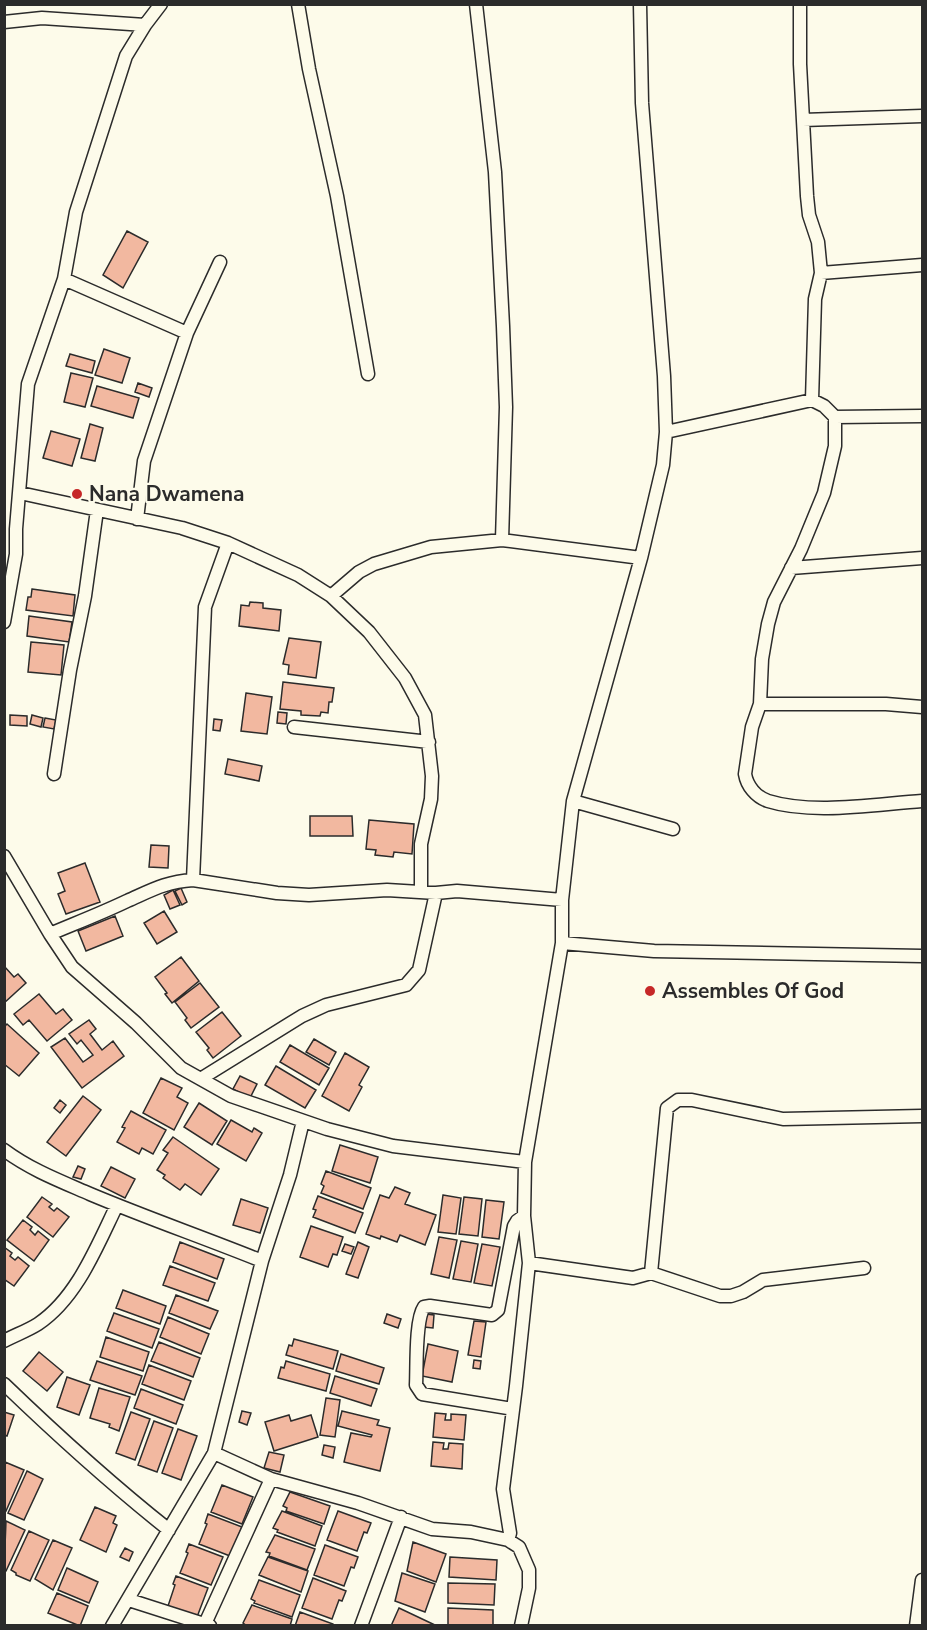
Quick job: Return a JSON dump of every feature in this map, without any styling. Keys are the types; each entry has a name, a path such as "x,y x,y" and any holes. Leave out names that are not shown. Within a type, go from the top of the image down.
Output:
{"street":[{"path":"4,622 16,554 28,384 64,279 75,212 126,56 161,4"},
{"path":"298,4 309,69 337,196 368,374"},
{"path":"476,4 495,172 503,326 506,407 502,540"},
{"path":"508,1540 510,1533 503,1489 529,1263 524,1216 525,1162 562,943 562,900 573,801 641,558 663,465 666,432 664,376 642,103 640,4"},
{"path":"800,4 803,120 809,215 818,242 822,273 815,299 812,400"},
{"path":"4,22 42,18 145,25"},
{"path":"803,120 922,116"},
{"path":"137,519 144,460 187,333 220,262"},
{"path":"822,273 922,265"},
{"path":"64,279 187,333"},
{"path":"666,432 812,400 824,406 835,417 835,446 824,493 774,602 768,624 762,659 760,704 752,727 745,774 750,788 766,800 807,808 922,801"},
{"path":"835,417 922,416"},
{"path":"20,493 182,528 228,543 298,575 331,596 369,632 405,678 424,715 432,776 431,799 421,844 422,891"},
{"path":"54,774 70,670 85,596 97,510"},
{"path":"331,596 359,572 374,564 431,547 502,540 641,558"},
{"path":"194,880 205,607 228,543"},
{"path":"791,568 922,558"},
{"path":"760,704 886,704 922,707"},
{"path":"294,727 429,742"},
{"path":"573,801 673,829"},
{"path":"4,856 20,886 72,967 136,1023 181,1068 231,1095 303,1121 393,1146 525,1162"},
{"path":"50,934 129,901 152,888 194,880 309,896 351,891 422,891 479,892 562,900"},
{"path":"202,1078 302,1016 326,1005 406,985 419,970 436,893"},
{"path":"562,943 654,951 922,956"},
{"path":"651,1273 667,1108 678,1100 692,1100 783,1119 922,1116"},
{"path":"112,1626 214,1453 262,1261 290,1175 303,1121"},
{"path":"4,1150 23,1164 117,1205 262,1261"},
{"path":"4,1341 38,1324 63,1301 89,1261 117,1205"},
{"path":"513,1409 422,1394 416,1385 419,1323 420,1313 424,1307 430,1306 492,1315 498,1310 514,1226 524,1216"},
{"path":"529,1263 633,1278 651,1273 720,1296 731,1296 742,1292 763,1280 864,1268"},
{"path":"4,1384 103,1477 169,1530"},
{"path":"214,1453 271,1479 432,1528 471,1532 508,1540 519,1547 529,1570 529,1588 522,1626"},
{"path":"129,1600 206,1625 271,1479"},
{"path":"361,1626 401,1517"},
{"path":"916,1626 922,1580"}],"building":[{"path":"127,231 148,242 123,288 103,275"},
{"path":"104,349 130,358 122,383 95,375"},
{"path":"70,354 95,361 92,373 66,366"},
{"path":"71,373 93,378 85,407 64,402"},
{"path":"138,383 152,388 149,397 135,392"},
{"path":"97,386 139,398 133,418 91,406"},
{"path":"90,424 103,428 95,461 81,458"},
{"path":"51,431 80,439 72,466 43,458"},
{"path":"32,589 75,595 73,616 26,610"},
{"path":"250,602 263,603 263,608 281,610 279,631 239,626 241,605 249,606"},
{"path":"29,616 72,622 69,642 27,636"},
{"path":"289,638 321,642 316,678 288,674 289,665 283,664"},
{"path":"31,642 64,645 61,675 28,672"},
{"path":"283,682 334,688 328,713 321,712 320,716 301,715 301,711 280,709"},
{"path":"246,693 272,697 267,734 241,731"},
{"path":"278,712 287,713 286,724 277,723"},
{"path":"10,715 27,716 27,726 10,725"},
{"path":"32,715 43,718 41,727 30,724"},
{"path":"45,718 56,720 54,729 43,727"},
{"path":"214,719 222,720 220,731 213,730"},
{"path":"228,759 262,766 259,781 225,774"},
{"path":"310,816 352,816 353,836 310,836"},
{"path":"369,820 414,824 412,854 394,852 393,857 375,855 376,850 366,849"},
{"path":"151,845 169,846 168,868 149,867"},
{"path":"85,863 100,902 66,914 58,894 65,891 58,873"},
{"path":"181,888 187,902 182,905 175,891"},
{"path":"173,890 180,905 170,909 164,895"},
{"path":"164,911 177,932 157,944 144,923"},
{"path":"115,916 123,936 86,951 78,931"},
{"path":"181,957 199,981 172,1003 155,977"},
{"path":"4,966 14,977 18,974 26,983 4,1003"},
{"path":"200,983 219,1007 191,1028 185,1020 187,1018 175,1002"},
{"path":"39,994 56,1014 63,1009 72,1020 47,1041 29,1020 23,1025 14,1014"},
{"path":"222,1012 241,1036 213,1058 207,1050 209,1048 196,1032"},
{"path":"89,1020 96,1029 90,1034 102,1050 113,1041 124,1056 82,1088 51,1047 65,1038 83,1062 93,1055 81,1040 77,1044 69,1034"},
{"path":"7,1024 39,1053 19,1076 4,1064 4,1027"},
{"path":"314,1039 336,1052 329,1065 306,1052"},
{"path":"290,1045 329,1068 319,1085 280,1062"},
{"path":"345,1053 369,1067 359,1085 362,1087 349,1111 322,1096"},
{"path":"276,1066 316,1090 305,1108 265,1085"},
{"path":"240,1076 257,1084 250,1098 233,1089"},
{"path":"161,1078 182,1088 177,1097 188,1103 174,1130 143,1113"},
{"path":"83,1096 101,1110 66,1156 47,1142"},
{"path":"60,1100 66,1105 60,1113 54,1108"},
{"path":"199,1103 227,1121 212,1145 184,1127"},
{"path":"131,1111 166,1130 153,1154 142,1148 139,1154 117,1142"},
{"path":"231,1120 252,1132 254,1128 262,1133 246,1161 217,1144"},
{"path":"173,1137 219,1169 201,1195 185,1184 180,1190 163,1178 165,1175 157,1170 168,1153 163,1150"},
{"path":"340,1145 378,1157 370,1183 332,1171"},
{"path":"78,1166 85,1169 81,1179 73,1177"},
{"path":"111,1167 135,1179 125,1198 101,1186"},
{"path":"326,1171 371,1188 363,1209 321,1193 324,1186 321,1184"},
{"path":"395,1187 410,1193 405,1204 436,1215 425,1245 400,1235 397,1242 381,1236 380,1239 366,1234 380,1195 389,1198"},
{"path":"443,1195 461,1198 456,1234 438,1232"},
{"path":"318,1196 363,1213 355,1233 313,1217 316,1210 313,1209"},
{"path":"42,1197 52,1204 49,1207 54,1211 57,1208 69,1217 53,1237 27,1217"},
{"path":"464,1197 482,1199 478,1236 459,1234"},
{"path":"241,1199 268,1208 260,1233 233,1225"},
{"path":"486,1200 504,1202 499,1239 482,1237"},
{"path":"23,1220 32,1227 30,1230 35,1235 38,1231 49,1240 34,1261 7,1240"},
{"path":"311,1226 343,1237 337,1255 333,1254 328,1267 300,1257"},
{"path":"439,1237 457,1240 449,1278 431,1274"},
{"path":"461,1241 478,1244 471,1282 453,1279"},
{"path":"180,1242 224,1259 217,1279 173,1262"},
{"path":"358,1242 369,1247 358,1278 346,1274"},
{"path":"345,1244 354,1247 351,1254 342,1251"},
{"path":"482,1244 500,1247 492,1286 474,1283"},
{"path":"4,1247 12,1253 10,1256 15,1260 18,1257 29,1266 14,1286 4,1279"},
{"path":"170,1266 215,1283 208,1301 163,1285"},
{"path":"123,1290 166,1306 160,1324 116,1308"},
{"path":"176,1295 218,1311 210,1329 169,1313"},
{"path":"114,1313 159,1329 152,1348 107,1331"},
{"path":"387,1314 401,1319 398,1328 384,1323"},
{"path":"426,1314 434,1315 433,1328 424,1327"},
{"path":"168,1317 209,1334 201,1354 160,1337"},
{"path":"474,1321 486,1322 481,1357 468,1355"},
{"path":"106,1337 149,1352 143,1371 100,1357"},
{"path":"294,1339 338,1351 333,1369 286,1355"},
{"path":"159,1342 200,1358 193,1377 151,1361"},
{"path":"428,1344 458,1351 452,1382 422,1376"},
{"path":"39,1352 63,1372 47,1391 23,1371"},
{"path":"341,1354 384,1368 379,1384 336,1371"},
{"path":"474,1360 481,1361 480,1369 473,1368"},
{"path":"97,1361 142,1376 135,1395 90,1380"},
{"path":"286,1361 330,1374 326,1391 278,1378 281,1367 284,1368"},
{"path":"149,1365 191,1381 184,1400 142,1384"},
{"path":"335,1376 377,1389 371,1406 330,1393"},
{"path":"67,1377 90,1385 79,1415 57,1407"},
{"path":"99,1388 130,1397 119,1431 109,1427 110,1424 90,1418"},
{"path":"141,1389 183,1405 176,1424 134,1408"},
{"path":"326,1398 340,1400 335,1437 320,1435"},
{"path":"242,1411 251,1413 247,1425 239,1422"},
{"path":"342,1411 379,1420 377,1425 390,1428 380,1471 344,1462 351,1433 371,1437 372,1435 338,1426"},
{"path":"4,1412 14,1415 7,1436 4,1435"},
{"path":"131,1412 150,1419 135,1460 116,1453"},
{"path":"435,1413 446,1414 445,1420 451,1420 451,1414 466,1415 464,1440 433,1437"},
{"path":"289,1415 291,1421 311,1415 318,1437 274,1451 265,1422"},
{"path":"154,1421 173,1428 157,1472 138,1465"},
{"path":"178,1429 197,1436 181,1480 162,1473"},
{"path":"433,1442 444,1443 443,1449 448,1449 449,1443 463,1444 462,1469 431,1466"},
{"path":"324,1445 335,1447 333,1458 322,1455"},
{"path":"269,1452 284,1455 280,1472 264,1468"},
{"path":"5,1462 24,1470 6,1511 4,1510"},
{"path":"27,1471 43,1479 24,1520 8,1513"},
{"path":"222,1485 253,1497 242,1524 211,1512"},
{"path":"290,1492 330,1506 324,1524 286,1511 287,1508 283,1506"},
{"path":"95,1507 116,1516 113,1523 117,1525 106,1552 80,1540"},
{"path":"282,1511 322,1526 315,1546 277,1532 278,1530 273,1528"},
{"path":"338,1511 371,1523 367,1533 364,1532 357,1551 327,1540"},
{"path":"208,1514 242,1527 230,1556 199,1544 207,1524 205,1523"},
{"path":"6,1521 25,1530 4,1571"},
{"path":"29,1531 49,1540 30,1581 16,1575 11,1570"},
{"path":"275,1535 315,1549 307,1570 269,1556 270,1553 266,1552"},
{"path":"53,1540 72,1548 53,1590 35,1579"},
{"path":"413,1542 446,1554 436,1582 407,1571"},
{"path":"189,1544 223,1557 211,1585 180,1573"},
{"path":"325,1545 358,1557 354,1568 351,1567 344,1586 314,1575"},
{"path":"125,1548 133,1552 129,1561 120,1557"},
{"path":"268,1557 308,1571 301,1592 259,1575"},
{"path":"450,1557 497,1560 496,1580 449,1577"},
{"path":"67,1568 98,1582 89,1603 58,1590"},
{"path":"402,1573 435,1584 425,1612 395,1601"},
{"path":"176,1576 208,1588 197,1617 168,1606"},
{"path":"313,1578 346,1591 342,1601 339,1600 332,1619 302,1608"},
{"path":"259,1580 300,1595 292,1617 254,1603 255,1601 251,1599"},
{"path":"448,1583 495,1584 494,1605 448,1603"},
{"path":"57,1593 88,1606 80,1626 48,1613"},
{"path":"252,1605 292,1619 290,1626 247,1626 243,1623"},
{"path":"399,1608 437,1626 391,1626"},
{"path":"448,1608 493,1610 493,1626 448,1626"},
{"path":"300,1612 333,1624 333,1626 295,1626"}],"place":[{"name":"Nana Dwamena","path":"77,494"},
{"name":"Assembles Of God","path":"650,991"}]}
